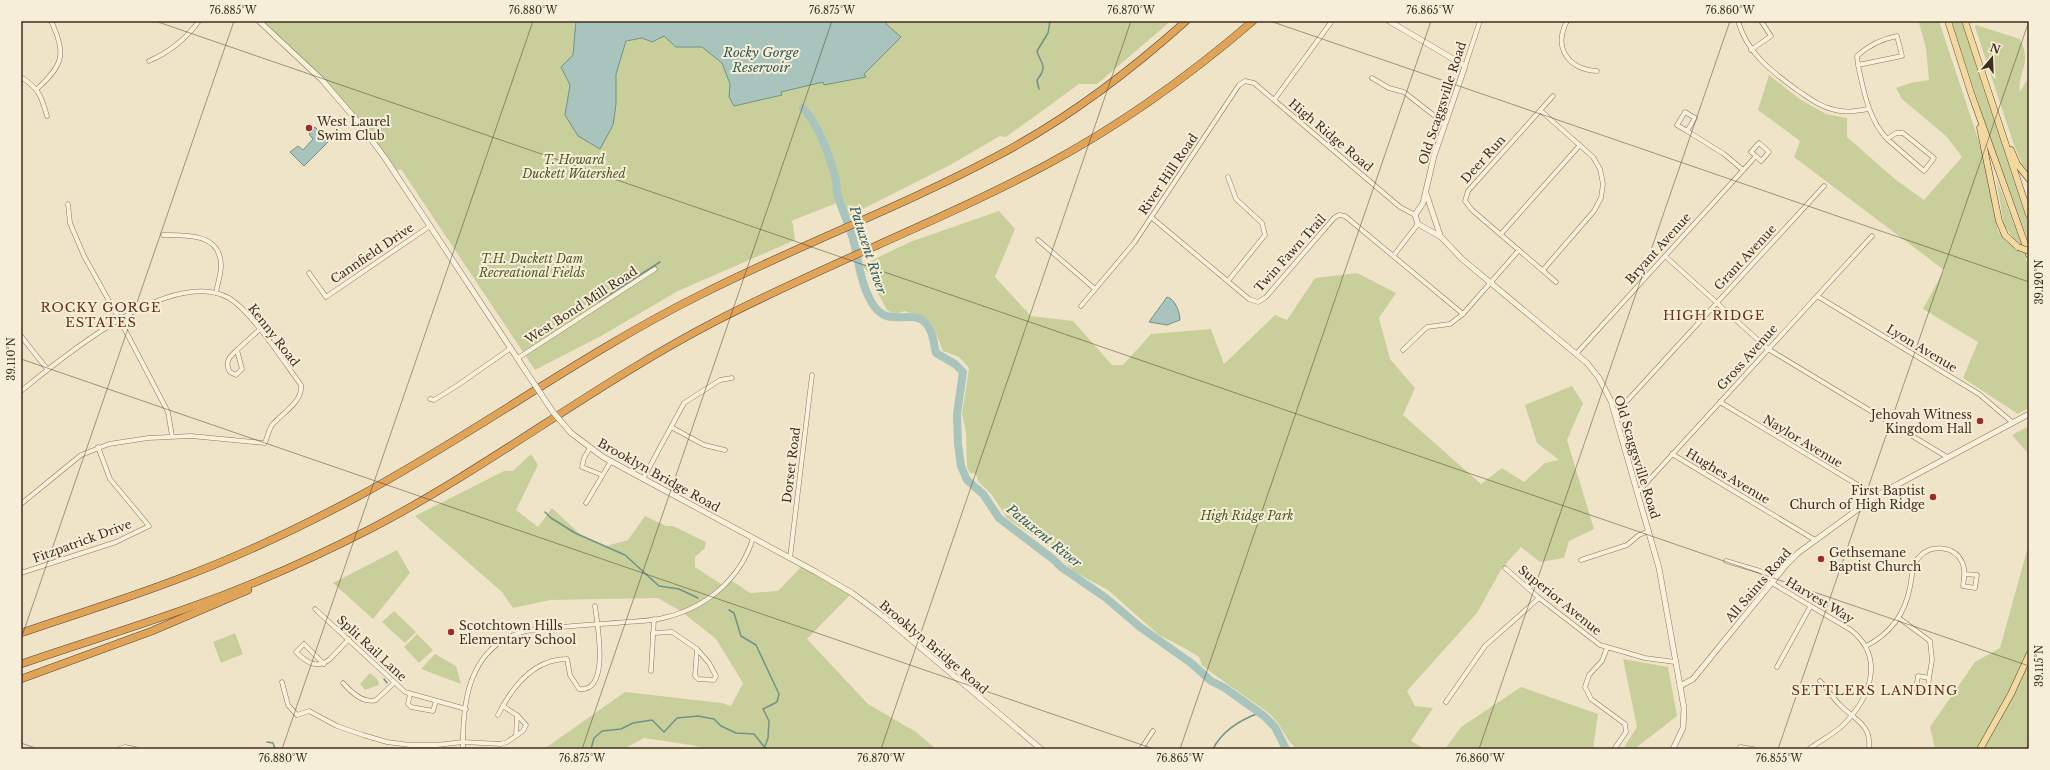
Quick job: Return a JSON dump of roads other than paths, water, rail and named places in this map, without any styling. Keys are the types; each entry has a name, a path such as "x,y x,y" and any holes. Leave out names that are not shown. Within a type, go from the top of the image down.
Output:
{"highway":[{"path":"21,633 181,578 248,550 320,517 391,478 635,330 702,294 998,156 1049,126 1128,71 1186,21"},
{"path":"23,678 190,616 227,600 292,566 372,528 456,480 618,377 688,336 748,305 1012,183 1079,147 1167,89 1253,21"},
{"path":"21,664 188,608 292,566"}],"main road":[{"path":"1948,21 1971,93 2029,255"},
{"path":"1965,21 2029,215"},
{"path":"1986,87 2015,159 2029,179"},
{"path":"1971,93 1988,161 1999,221 2005,235 2018,247 2029,251"},
{"path":"1980,749 2011,694 2029,655"}],"street":[{"path":"149,61 170,51 181,42 199,21"},
{"name":"Brooklyn Bridge Road","path":"260,21 306,63 347,108 385,158 553,412 571,433 590,448 611,461 841,586 868,605 1041,749"},
{"name":"High Ridge Road","path":"1332,21 1274,100 1400,207 1415,215"},
{"path":"1389,21 1465,66"},
{"name":"Old Scaggsville Road","path":"1418,210 1423,203 1434,156 1480,21"},
{"path":"1567,21 1561,36 1564,51 1571,61 1581,69 1597,71"},
{"path":"1738,21 1751,50 1772,72 1822,106 1843,112 1868,109"},
{"path":"1751,50 1771,36 1761,21"},
{"path":"37,89 55,72 60,62 59,41 51,22"},
{"path":"1858,65 1902,56 1898,36 1886,38 1866,48 1857,56 1858,65 1868,109 1876,125 1887,139 1924,171 1934,158 1903,133 1896,133 1887,139"},
{"path":"21,76 37,89 42,96 47,116"},
{"path":"1372,78 1389,88 1404,92 1445,124"},
{"name":"River Hill Road","path":"1081,306 1129,250 1239,84 1245,81 1254,83 1274,100"},
{"name":"Deer Run","path":"1553,96 1468,191 1465,201 1472,210 1556,282"},
{"path":"1541,111 1593,156 1600,169 1603,184 1601,198 1594,211 1543,270"},
{"path":"1687,131 1695,118 1685,112 1677,125 1724,154 1743,170"},
{"path":"1501,234 1580,145"},
{"name":"Bryant Avenue","path":"1576,354 1756,156"},
{"path":"1228,177 1236,200 1262,223 1265,235 1228,281"},
{"name":"Grant Avenue","path":"1615,414 1824,186"},
{"name":"Old Scaggsville Road","path":"1426,191 1432,212"},
{"path":"21,504 71,462 98,447 148,438 172,436 168,412 81,249 70,223 68,204"},
{"path":"1426,207 1432,212 1434,219 1431,223 1424,226 1418,224 1415,215 1418,210 1426,207"},
{"name":"Twin Fawn Trail","path":"1150,217 1252,301 1258,302 1264,299 1334,218 1339,215 1348,217 1463,314"},
{"name":"Old Scaggsville Road","path":"1434,219 1441,237"},
{"path":"1394,255 1418,224"},
{"name":"Cannfield Drive","path":"309,273 326,297 430,226"},
{"name":"Old Scaggsville Road","path":"1424,226 1441,237 1462,259 1576,354 1599,378 1608,393 1659,568 1685,716 1681,734 1673,749"},
{"path":"163,235 196,236 212,245 221,262 216,293"},
{"name":"Gross Avenue","path":"1638,492 1872,236"},
{"path":"1038,240 1095,289"},
{"path":"1403,350 1427,328 1450,324 1463,314 1492,283 1519,250"},
{"path":"1665,256 1768,349 1947,457"},
{"name":"West Bond Mill Road","path":"518,358 655,269"},
{"name":"Kenny Road","path":"21,390 78,346 120,320 159,300 176,294 198,292 216,293 235,302 247,314 301,384 301,388 294,405 271,427 265,443 172,436"},
{"name":"Lyon Avenue","path":"1817,296 1979,394 2012,422"},
{"path":"237,350 242,369 236,375 230,372 227,365 230,357 237,350 260,330"},
{"path":"21,336 47,369"},
{"path":"430,399 434,400 458,385 511,348"},
{"name":"Dorset Road","path":"790,558 812,375"},
{"path":"643,479 681,407 689,399 720,380 732,378"},
{"name":"Naylor Avenue","path":"1720,402 1876,496"},
{"name":"All Saints Road","path":"1680,686 1693,679 1793,558 1815,540 1876,496 2029,414"},
{"path":"671,427 711,448 725,450"},
{"name":"Fitzpatrick Drive","path":"21,573 116,542 149,526 110,479 98,447"},
{"path":"590,448 584,458 582,466 602,475"},
{"name":"Hughes Avenue","path":"1672,454 1815,540"},
{"path":"586,503 611,461"},
{"path":"1581,560 1627,545 1639,535 1649,531"},
{"path":"463,749 469,688 476,670 490,650 502,640 526,631 654,619 682,612 700,603 724,586 742,564 753,538"},
{"path":"1866,646 1883,635 1899,618 1907,600 1915,564 1924,552 1937,548 1952,551 1962,562 1964,574"},
{"name":"Harvest Way","path":"1726,561 1760,571 1810,608 1851,630 1866,646 1871,663 1871,676 1865,694 1852,715 1832,735 1809,749"},
{"name":"Superior Avenue","path":"1505,568 1539,598 1594,640 1607,648 1645,658 1675,662"},
{"path":"1446,702 1485,646 1539,598"},
{"path":"498,715 510,692 522,678 540,666 557,660 568,659 570,675 579,689 584,689 598,677 600,669 595,606"},
{"path":"1777,667 1810,608"},
{"name":"Split Rail Lane","path":"315,609 349,639 394,683 410,694 466,709"},
{"path":"1899,618 1930,641 1932,656 1929,678"},
{"path":"651,671 654,619"},
{"path":"653,632 672,632 697,649 709,663 716,676 714,680 698,679 695,676 697,649"},
{"path":"324,664 304,644 296,652 309,663 315,665 324,664 349,639"},
{"path":"1607,648 1602,661 1589,675 1585,687 1591,699 1625,724 1626,732 1615,748"},
{"path":"1820,681 1840,705 1867,731 1869,736 1869,749"},
{"path":"282,682 288,705 297,715 311,712 344,729 391,743 424,745 463,742 501,744 523,731 526,725 517,715 502,706"},
{"path":"344,683 361,698 372,701 376,700 394,683"},
{"path":"410,694 408,704 429,712 433,711 436,701"},
{"path":"516,736 517,715"},
{"path":"1141,749 1154,731"},
{"path":"119,749 125,747 135,749"},
{"path":"1739,749 1740,747 1752,749"}],"water":[{"name":"Rocky Gorge Reservoir","path":"576,21 887,21 886,24 901,37 864,74 866,77 824,85 823,82 781,92 782,95 734,106 729,97 730,84 722,63 702,47 676,47 664,36 652,42 642,38 626,41 616,74 616,104 613,125 600,149 578,136 565,115 570,85 561,67 573,55"},
{"path":"315,127 329,141 304,166 290,152 298,146 303,150 313,139 309,134"},
{"path":"1167,297 1172,300 1176,306 1180,320 1167,325 1149,322"}],"waterway":[{"path":"1039,89 1037,81 1042,73 1043,67 1037,51 1048,33 1050,21"},
{"name":"Patuxent River","path":"803,108 819,133 831,162 836,181 837,194 850,228 862,280 872,303 879,312 887,316 919,318 925,323 931,332 936,353 955,364 963,372 957,414 958,444 961,466 967,480 983,494 999,518 1053,559 1061,567 1106,598 1140,627 1191,663 1211,681 1225,688 1264,716 1275,727 1286,749"},
{"path":"599,301 660,262"},
{"path":"545,512 551,518 575,533 625,555 659,586 679,589 698,598"},
{"path":"729,610 734,613 741,636 756,645 779,694 777,702 763,709 769,721 768,738 765,746"},
{"path":"384,679 387,683"},
{"path":"1213,749 1221,737 1232,727 1259,713"},
{"path":"591,749 594,738 602,731 621,729 633,723 652,720 664,732 677,718 698,716 714,719 721,726 736,733 754,734 766,749"},
{"path":"267,742 273,743 275,749"},
{"path":"2027,749 2029,742"}],"place":[{"name":"West Laurel Swim Club","path":"309,128"},
{"name":"Jehovah Witness Kingdom Hall","path":"1980,421"},
{"name":"First Baptist Church of High Ridge","path":"1933,497"},
{"name":"Gethsemane Baptist Church","path":"1821,559"},
{"name":"Scotchtown Hills Elementary School","path":"451,632"}],"district":[{"name":"ROCKY GORGE ESTATES","path":"101,314"},
{"name":"HIGH RIDGE","path":"1714,315"},
{"name":"SETTLERS LANDING","path":"1875,690"}],"park label":[{"name":"T. Howard Duckett Watershed","path":"574,166"},
{"name":"T.H. Duckett Dam Recreational Fields","path":"532,265"},
{"name":"High Ridge Park","path":"1247,515"}]}
